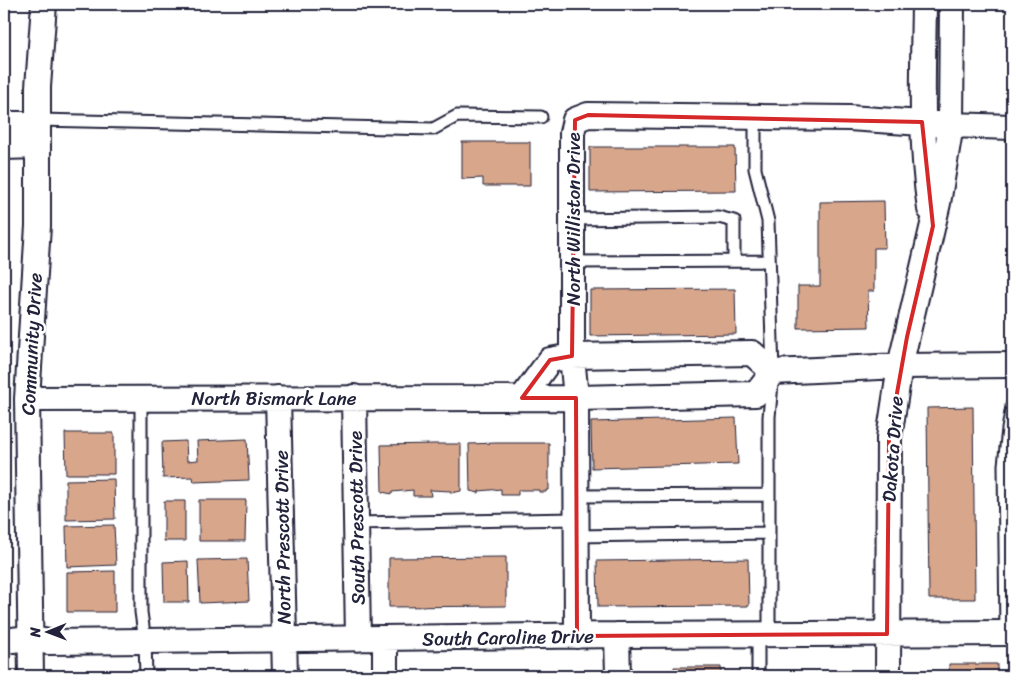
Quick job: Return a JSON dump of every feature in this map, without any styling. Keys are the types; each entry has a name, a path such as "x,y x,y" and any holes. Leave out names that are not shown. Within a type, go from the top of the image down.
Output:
{"street":[{"name":"Dakota Drive","path":"924,4 922,122 926,182 933,226"},
{"name":"Dakota Drive","path":"888,676 889,438 900,366 938,203 951,125 952,4"},
{"name":"Community Drive","path":"30,676 27,399 38,226 37,130 42,6"},
{"name":"North Williston Drive","path":"578,636 576,398 572,356 572,133 575,120 588,115 849,118 1012,127"},
{"path":"4,124 37,130"},
{"path":"4,147 37,130"},
{"path":"522,398 550,360 572,356 752,354 773,372 900,366 1012,365"},
{"name":"North Bismark Lane","path":"27,399 576,398 756,394 773,372"},
{"name":"South Prescott Drive","path":"354,397 358,639"},
{"name":"North Prescott Drive","path":"278,398 285,676"},
{"name":"South Caroline Drive","path":"4,641 29,638 48,642 617,635 1009,633"},
{"path":"617,635 618,676"},
{"path":"384,639 385,676"}],"lane":[{"path":"37,130 433,129 457,116 541,117"},
{"path":"755,117 755,169 768,221 773,372 769,417 769,533 763,635 758,676"},
{"path":"572,219 718,217 734,221 734,262"},
{"path":"573,262 770,261"},
{"path":"141,398 141,612 146,641 146,676"},
{"path":"1009,633 1004,465 1012,406"},
{"path":"356,523 576,517 769,495"},
{"path":"576,517 769,533"}],"highlighted area":[{"path":"588,115 922,122 933,226 907,337 889,438 887,634 577,636 576,398 522,398 550,360 572,356 575,120"}],"building":[{"path":"462,142 530,142 530,186 483,186 483,178 462,179"},
{"path":"590,147 735,147 736,191 590,192"},
{"path":"884,201 885,248 874,248 874,291 868,291 869,327 798,328 798,286 820,286 820,202"},
{"path":"735,289 736,334 590,336 590,290"},
{"path":"973,407 975,599 929,599 927,408"},
{"path":"736,418 738,464 592,468 591,422"},
{"path":"65,433 114,433 114,474 66,474"},
{"path":"247,439 249,480 194,482 193,477 163,478 162,442 186,441 187,461 198,460 197,441"},
{"path":"549,443 549,490 539,492 539,490 518,490 518,495 501,495 501,489 479,491 479,493 470,491 469,444"},
{"path":"461,444 461,491 451,493 451,491 430,490 431,496 413,496 413,490 392,492 392,494 382,492 381,445"},
{"path":"114,479 115,519 66,520 66,480"},
{"path":"199,500 246,500 245,541 199,541"},
{"path":"164,501 185,501 185,541 164,541"},
{"path":"114,525 116,565 67,567 66,526"},
{"path":"506,557 506,606 389,607 389,558"},
{"path":"247,559 249,601 200,603 198,560"},
{"path":"748,559 749,606 598,607 597,561"},
{"path":"188,561 189,602 164,602 163,562"},
{"path":"115,571 115,612 67,612 67,572"},
{"path":"949,664 997,664 997,676 949,676"},
{"path":"674,667 721,667 721,676 674,676"}]}
